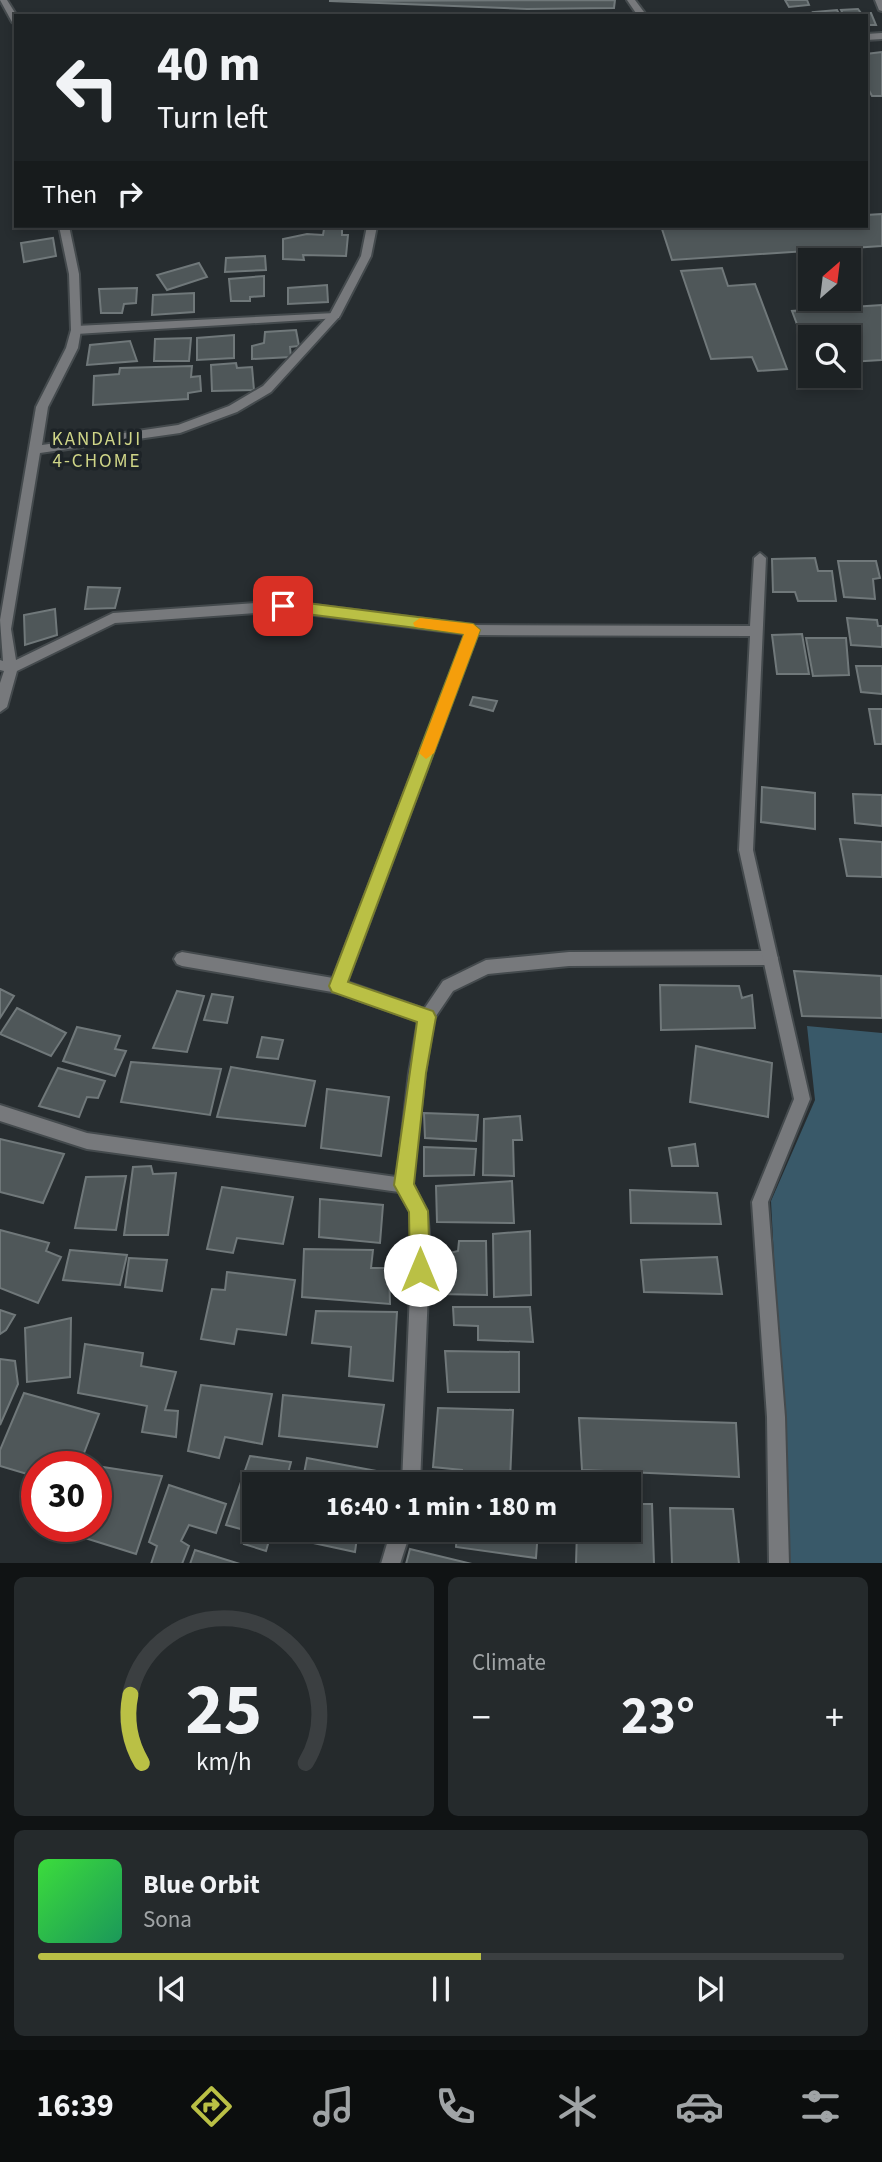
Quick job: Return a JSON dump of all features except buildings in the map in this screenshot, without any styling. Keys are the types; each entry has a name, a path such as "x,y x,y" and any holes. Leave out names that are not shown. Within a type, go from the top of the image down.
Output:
{"street":[{"path":"4,0 14,18"},
{"path":"879,0 882,8"},
{"path":"0,707 6,666 5,629 42,407 72,348 76,330 74,274 64,228"},
{"path":"36,450 180,429 233,409 267,389 335,316 366,256 372,228"},
{"path":"76,330 335,316"},
{"path":"760,558 746,850 802,1099 760,1202 775,1418 779,1563"},
{"path":"6,666 113,618 283,606 473,630 757,631"},
{"path":"338,986 473,630"},
{"path":"412,1472 421,1244 419,1211 404,1185 417,1073 427,1017 447,986 486,967 569,958 770,958"},
{"path":"182,959 338,986 427,1017"},
{"path":"0,1113 87,1141 404,1185"},
{"path":"390,1563 397,1542"}],"shaded area":[{"path":"807,1026 882,1033 882,1563 790,1563 771,1201 815,1100"}],"slow traffic":[{"path":"420,623 473,630 426,753"}],"district":[{"name":"KANDAIJI 4-CHOME","path":"97,450"}],"route":[{"path":"283,606 473,630 338,986 427,1017 417,1073 404,1185 419,1211 420,1270"}]}
